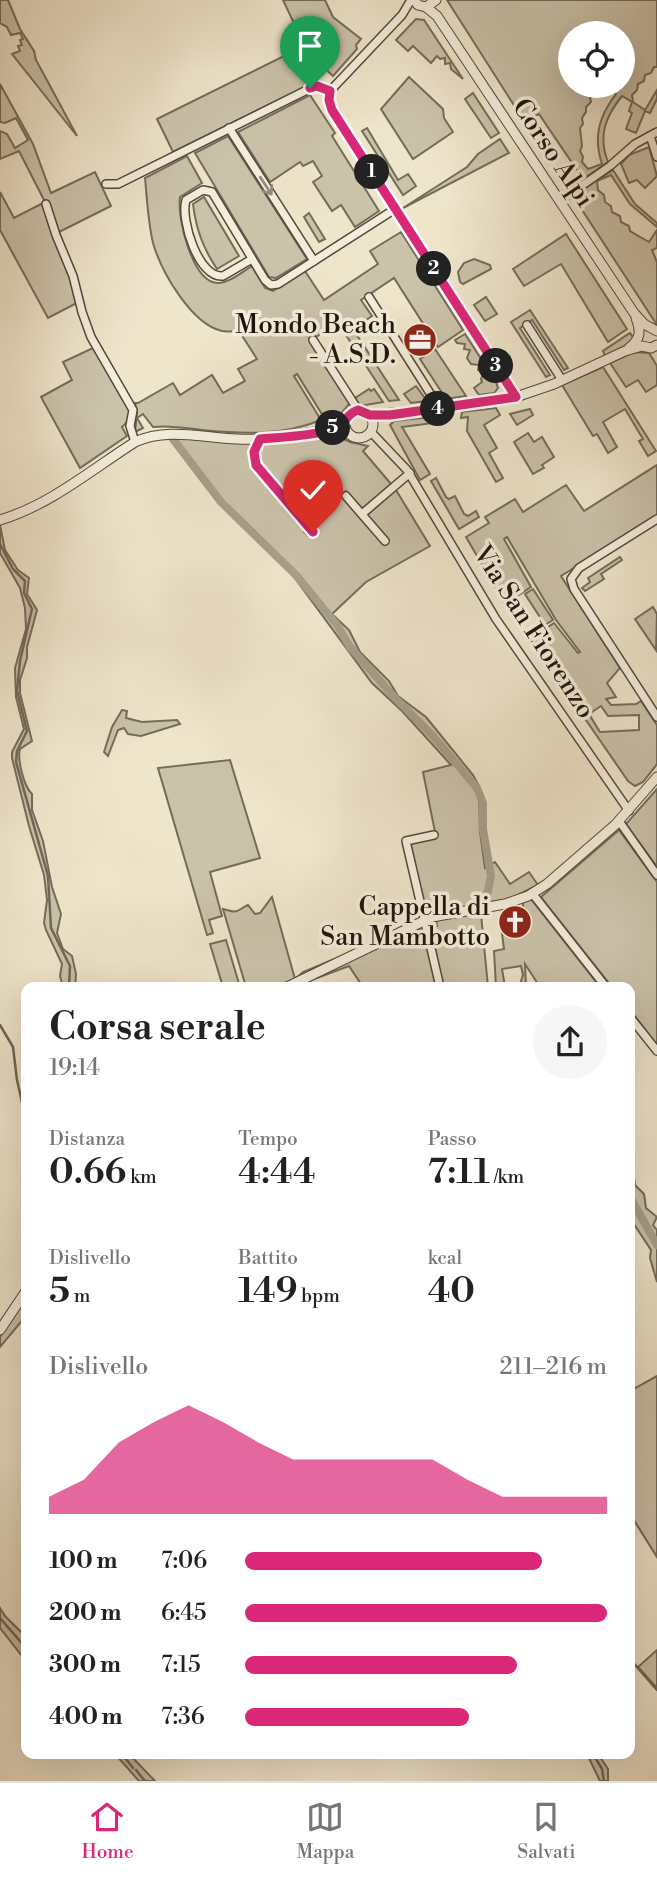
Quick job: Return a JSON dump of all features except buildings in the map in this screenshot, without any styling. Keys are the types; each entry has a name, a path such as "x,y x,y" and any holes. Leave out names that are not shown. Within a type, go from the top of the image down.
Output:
{"street":[{"path":"436,0 417,3 402,15 330,93 332,110 516,397"},
{"name":"Corso Alpi","path":"436,0 437,16"},
{"name":"Corso Alpi","path":"417,3 437,16 634,313 648,344"},
{"path":"106,184 118,184 313,87 330,93"},
{"path":"229,128 314,261"},
{"path":"560,201 611,166 635,144 653,134 657,157"},
{"path":"251,259 223,276 211,274 196,253 188,233 184,208 186,201 203,190 209,190 266,283 271,285 278,284 395,209"},
{"path":"46,204 75,281 91,337 133,410 130,429 135,442"},
{"path":"369,297 440,409"},
{"name":"Corso Alpi","path":"634,313 655,330"},
{"path":"527,325 562,380"},
{"path":"346,427 354,438 389,415 516,397 648,344 655,330"},
{"path":"313,340 352,401 355,411 370,427"},
{"path":"346,427 355,411"},
{"path":"0,520 50,499 135,442 168,433 260,439 346,427"},
{"name":"Via San Fiorenzo","path":"370,427 380,443 399,458 410,473 496,619 629,810"},
{"path":"260,439 254,452 256,465 313,532"},
{"path":"362,514 410,473"},
{"path":"346,496 385,541"},
{"path":"657,520 579,568 571,583 657,716"},
{"path":"297,982 425,920 444,914 505,904 532,894 619,821 657,777"},
{"path":"619,821 657,875"},
{"path":"433,835 406,841 439,982"},
{"path":"532,894 602,982"},
{"path":"635,1023 657,1051"},
{"path":"0,1330 21,1298"}],"shaded area":[{"path":"0,0 8,0 20,29 77,136 12,54 20,51 18,46 22,45 20,40 23,39 20,33 11,35 7,27 0,23"},
{"path":"283,0 325,0 333,17 361,39 356,45 357,49 333,76 308,53"},
{"path":"447,0 657,0 657,67 645,75 644,81 638,84 635,92 635,21 558,21 558,98 590,98 591,102 586,107 580,128 582,162 588,169 602,164 598,145 599,127 605,110 613,98 621,98 605,127 604,144 608,162 583,179 539,114 524,121"},
{"path":"416,19 424,20 463,79 451,69 450,63 445,64 445,58 440,59 437,56 431,63 413,46 408,51 396,40"},
{"path":"298,49 314,80 311,84 173,152 157,119"},
{"path":"409,77 443,109 444,118 453,132 413,159 381,109"},
{"path":"0,84 33,144 51,193 95,172 111,206 59,232 48,201 45,202 19,151 0,159 0,131 7,134 15,148 28,140 16,118 5,123 0,122"},
{"path":"657,90 657,99 650,113 645,111 636,133 626,129 632,113 629,111 632,102 625,98 632,98 633,102 645,110"},
{"path":"473,93 499,133 491,138 465,99"},
{"path":"310,95 379,211 355,227 341,205 332,211 313,182 322,176 313,161 303,166 300,162 270,182 238,132"},
{"path":"367,128 398,180 408,174 416,186 403,195 362,131"},
{"path":"228,136 307,259 276,278 269,277 195,153"},
{"path":"500,139 509,153 403,208 467,167 478,154"},
{"path":"649,147 657,176 645,188 637,180 629,183 621,164 629,155"},
{"path":"187,156 202,183 180,197 181,219 188,247 200,272 208,280 226,282 252,266 265,288 273,291 305,271 324,300 378,264 370,251 401,232 463,330 438,347 394,278 361,300 372,316 353,329 399,400 389,401 338,323 316,337 314,334 309,338 350,403 339,416 325,419 297,374 294,376 321,420 292,429 262,433 232,432 153,427 143,414 137,418 143,428 135,432 135,403 173,383 180,395 212,375 223,393 245,381 238,369 257,359 239,331 222,331 199,318 179,295 157,255 149,219 145,178"},
{"path":"613,170 635,204 657,223 657,227 630,204 611,175 597,181 598,190 604,195 605,202 611,206 612,212 620,216 621,222 629,226 630,231 649,242 657,230 657,248 652,250 657,262 657,325 573,196"},
{"path":"0,192 14,218 43,203 70,274 77,303 48,318 0,230"},
{"path":"204,197 239,256 217,269 201,238 194,213 193,204"},
{"path":"309,213 325,239 319,242 304,217"},
{"path":"566,234 627,329 608,342 561,264 524,286 513,269"},
{"path":"474,259 490,265 491,269 463,284 458,272 464,263"},
{"path":"486,297 497,314 485,321 474,305"},
{"path":"530,310 568,368 564,370 532,320 520,328 550,375 546,377 511,322"},
{"path":"630,333 633,342 605,356 603,351"},
{"path":"465,334 496,382 498,388 494,393 479,395 474,388 482,382 484,372 478,370 479,365 471,364 467,358 470,350 464,349 465,344 455,340"},
{"path":"93,348 129,407 130,416 122,427 127,436 80,468 41,397 72,380 63,362"},
{"path":"435,349 466,396 446,399 420,359"},
{"path":"634,352 649,353 657,366 657,385 646,392 638,380 626,387 610,363"},
{"path":"603,367 656,451 648,456 639,441 643,439 625,409 603,422 617,447 608,453 597,434 593,436 562,385"},
{"path":"416,386 427,401 411,403 404,394"},
{"path":"369,389 374,389 383,402 360,406 355,398"},
{"path":"496,408 500,415 484,425 497,448 489,453 503,478 496,482 467,431 468,417 461,418 462,412"},
{"path":"530,409 533,415 517,425 510,414"},
{"path":"440,416 441,422 402,427 430,474 420,480 390,425 394,421"},
{"path":"330,433 368,446 363,451 391,484 362,509 346,491 341,495 384,544 389,540 367,515 396,490 430,546 366,582 332,614 349,630 360,652 389,681 398,696 426,717 473,775 479,786 480,832 485,868 495,862 510,884 529,872 538,885 505,901 435,912 426,910 408,843 436,837 423,772 451,765 402,711 372,683 294,577 218,502 168,437 255,443 251,455 253,467 303,525 308,536 314,531 258,463 257,455 261,443"},
{"path":"528,433 534,442 542,437 554,457 542,465 544,468 533,474 514,442"},
{"path":"657,465 657,516 561,576 620,668 607,683 616,697 606,699 611,705 636,704 641,701 657,725 657,764 643,782 635,786 628,781 530,639 554,623 578,653 580,652 556,620 507,537 504,539 531,587 505,604 466,537 489,523 485,517 515,499 523,512 566,485 584,511","holes":["601,706 608,716 639,715 639,730 600,732 589,714"]},
{"path":"436,478 446,497 449,499 455,496 464,514 468,516 476,511 479,517 459,529 431,481"},
{"path":"0,525 5,550 18,570 29,578 27,594 37,610 20,680 20,693 32,741 20,749 19,759 24,779 32,794 32,810 43,841 52,887 61,914 57,933 63,949 72,956 75,982 62,982 62,964 44,923 47,900 44,875 12,758 12,752 24,729 16,697 15,668 26,629 25,608 20,588 0,553"},
{"path":"620,557 622,560 601,574 604,579 585,591 582,588 590,582 588,578"},
{"path":"533,589 553,620 545,625 525,594"},
{"path":"653,607 657,614 656,650 635,619"},
{"path":"122,710 127,711 126,718 142,722 177,720 180,724 141,736 128,734 124,728 118,730 108,756 104,752 112,727"},
{"path":"230,760 260,858 210,872 222,916 209,920 213,933 207,935 158,768"},
{"path":"657,789 657,867 626,824"},
{"path":"619,830 657,882 657,1045 635,1016 635,982 608,982 541,897"},
{"path":"272,897 295,979 303,972 344,955 292,982 245,982 223,909 235,912 248,905 255,914 260,913"},
{"path":"530,898 596,982 537,982 525,964 526,982 521,982 523,975 521,966 502,969 504,982 496,982 494,951 504,949 501,926 509,919 508,925 522,927 523,902"},
{"path":"471,913 481,914 488,982 442,982 431,928 437,926 436,920"},
{"path":"416,929 423,930 425,935 436,982 360,982 349,966 304,982"},
{"path":"226,940 239,982 221,982 210,944"},
{"path":"635,1185 644,1194 646,1208 657,1217 653,1225 657,1230 657,1282 650,1258 651,1250 635,1226"},
{"path":"21,1306 21,1322 0,1347 0,1337"},
{"path":"657,1376 657,1557 635,1522 635,1388"},
{"path":"0,1608 21,1632 21,1655 0,1628"},
{"path":"657,1650 657,1688 638,1667"},
{"path":"119,1759 134,1759 155,1781 139,1781"},
{"path":"589,1759 601,1759 608,1769 608,1781 600,1781"}],"waterway":[{"path":"173,439 221,502 296,575 337,625 350,647 477,788 483,803 483,829 491,876 487,895 479,900"},
{"path":"0,544 13,569 25,581 24,593 32,609 20,661 17,691 27,731 17,751 16,762 48,876 51,928 70,966 69,982"},
{"path":"0,1025 13,1047 21,1098"},
{"path":"635,1206 657,1245"},
{"path":"0,1618 21,1642"},
{"path":"635,1665 657,1690"},
{"path":"126,1759 133,1768"},
{"path":"596,1759 602,1769 604,1781"},
{"path":"136,1770 145,1781"}],"place":[{"name":"Mondo Beach - A.S.D.","path":"420,340"},
{"name":"Cappella di San Mambotto","path":"515,922"}],"route":[{"path":"310,88 317,86 330,91 330,107 516,397 390,415 370,415 358,410 332,429 260,439 254,452 256,465 313,532"}]}
